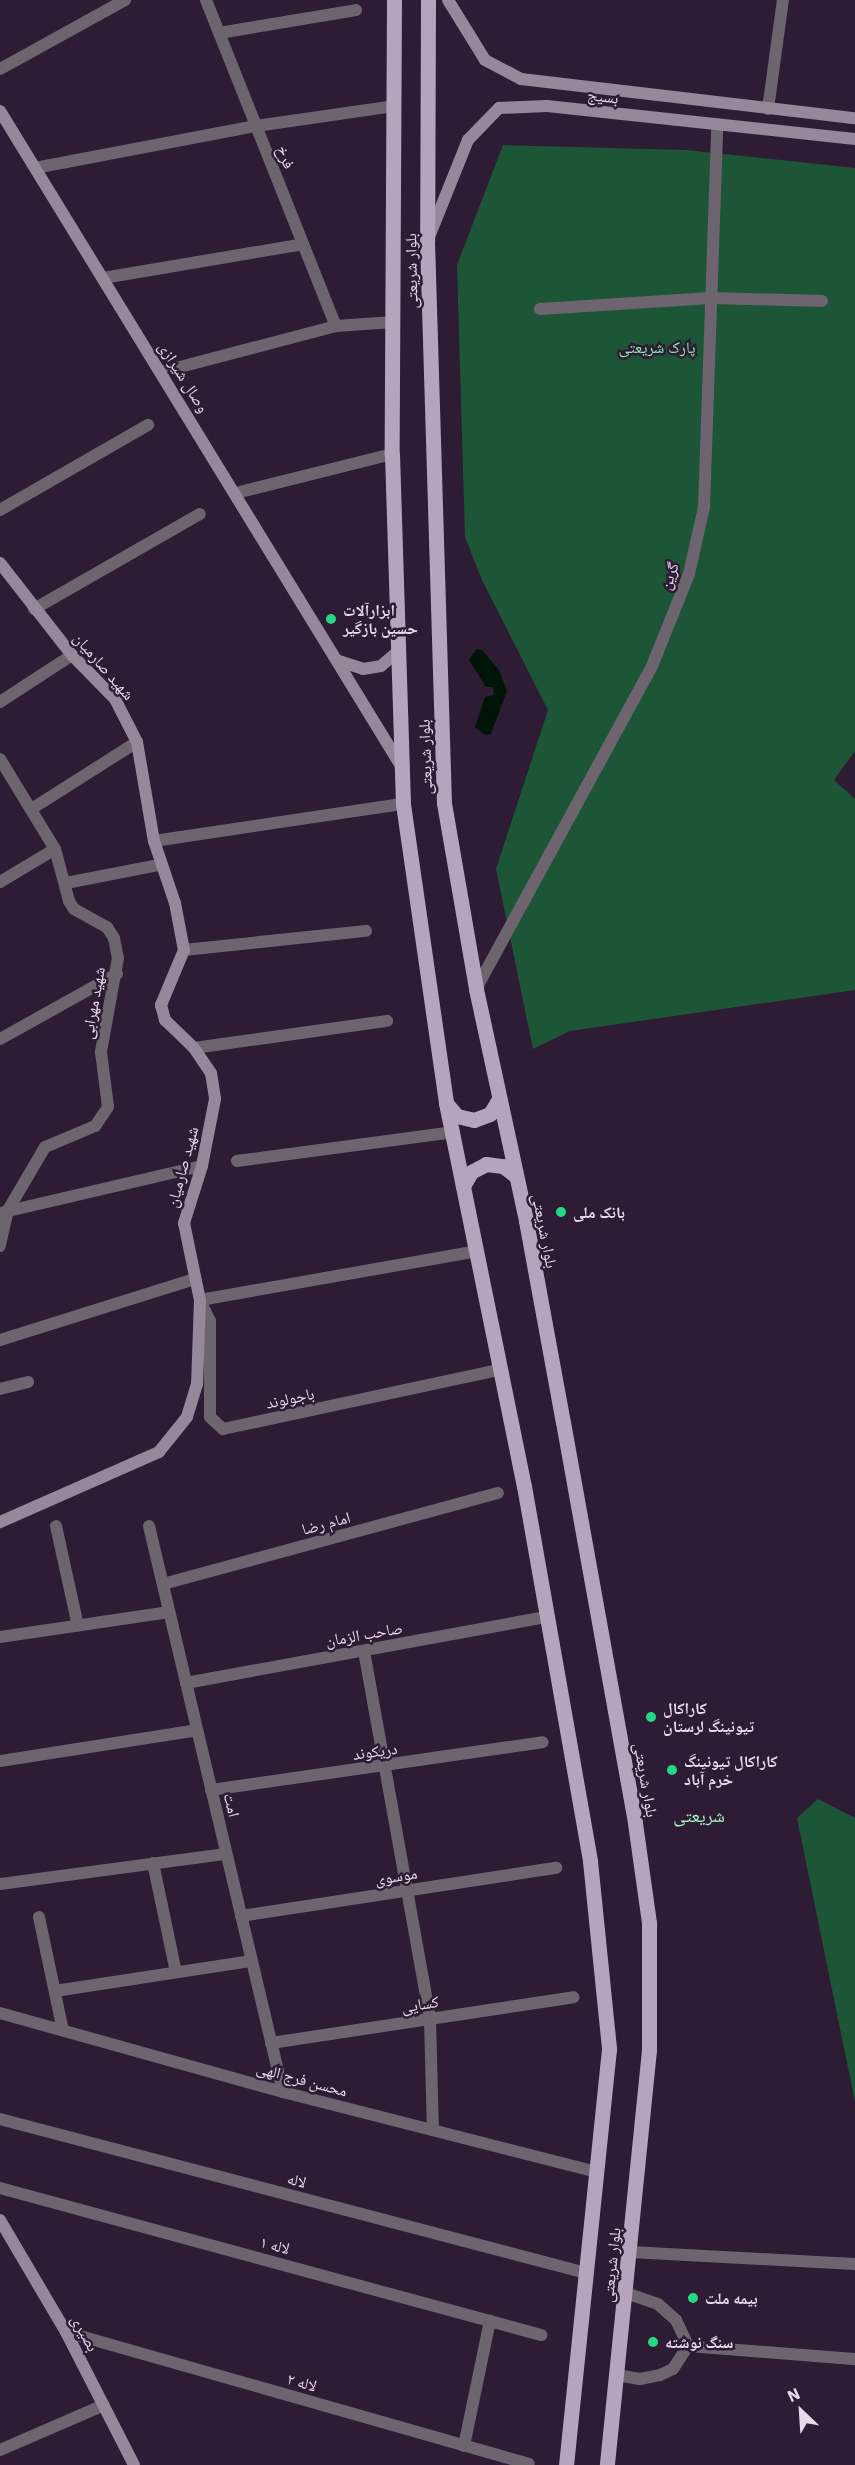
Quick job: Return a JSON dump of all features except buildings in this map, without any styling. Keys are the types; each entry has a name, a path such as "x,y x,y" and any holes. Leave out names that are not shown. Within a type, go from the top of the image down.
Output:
{"main road":[{"name":"بلوار شریعتی","path":"394,0 392,454 403,804 446,1103 478,1251 498,1370 524,1486 599,1929 609,2049 567,2465"},
{"name":"بلوار شریعتی","path":"428,0 428,241 444,803 476,989 516,1176 635,1823 649,1923 649,2050 631,2252 607,2465"},
{"path":"446,1103 457,1116 474,1120 490,1114 499,1099"},
{"path":"463,1186 471,1172 486,1164 503,1166 516,1176"}],"street":[{"path":"0,69 125,0"},
{"name":"فرخ","path":"206,0 336,326"},
{"name":"بسیج","path":"448,0 485,60 520,79 855,118"},
{"path":"768,109 783,0"},
{"path":"219,33 356,10"},
{"path":"717,103 717,126"},
{"path":"35,168 256,126 393,106"},
{"name":"بسیج","path":"428,241 468,140 499,108 547,106 855,139"},
{"name":"وصال شیرازی","path":"0,111 339,661 401,766"},
{"name":"گرین","path":"476,989 652,666 689,574 704,507 717,126"},
{"path":"103,278 303,244"},
{"path":"540,309 711,298 822,301"},
{"path":"161,372 336,326 393,321"},
{"path":"0,510 148,425"},
{"path":"236,493 392,454"},
{"path":"34,609 200,514"},
{"name":"شهید صارمیان","path":"0,1521 159,1452 177,1432 193,1404 200,1300 184,1223 202,1166 215,1099 211,1073 194,1048 165,1020 161,1005 184,950 175,903 159,865 137,742 115,699 72,655 1,569"},
{"path":"339,661 363,669 381,666 398,651"},
{"path":"0,702 72,655"},
{"path":"33,808 137,742"},
{"name":"شهید مهرابی","path":"0,759 33,808 55,849 74,909 99,920 114,938 117,974 101,1052 108,1107 103,1118 95,1126 45,1147 4,1211 0,1246"},
{"path":"154,841 403,804"},
{"path":"0,882 55,849"},
{"path":"66,883 159,865"},
{"path":"184,950 366,931"},
{"path":"0,1039 117,974"},
{"path":"194,1048 387,1021"},
{"path":"237,1161 454,1132"},
{"path":"4,1211 202,1166"},
{"path":"200,1300 478,1251"},
{"path":"0,1340 195,1279"},
{"name":"باجولوند","path":"200,1300 210,1321 210,1417 223,1429 498,1370"},
{"path":"0,1389 28,1382"},
{"name":"امام رضا","path":"163,1584 498,1493"},
{"path":"56,1526 78,1626"},
{"name":"امت","path":"149,1526 283,2092"},
{"path":"0,1637 170,1612"},
{"name":"صاحب الزمان","path":"186,1683 547,1617"},
{"path":"364,1651 430,2019 433,2130"},
{"path":"0,1761 197,1730"},
{"name":"دریکوند","path":"212,1790 543,1742"},
{"path":"0,1884 226,1854"},
{"path":"153,1863 176,1972"},
{"name":"موسوی","path":"241,1916 556,1869"},
{"path":"39,1917 63,2031"},
{"path":"55,1990 252,1961"},
{"name":"کسایی","path":"271,2043 574,1997"},
{"name":"محسن فرج الهی","path":"0,2013 283,2092 597,2172"},
{"name":"لاله","path":"0,2119 586,2273"},
{"name":"لاله ۱","path":"0,2188 541,2335"},
{"name":"بصیری","path":"2,2226 66,2332 134,2465"},
{"path":"631,2252 855,2264"},
{"path":"626,2293 658,2304 676,2320 688,2346"},
{"path":"464,2446 490,2321"},
{"name":"لاله ۲","path":"66,2332 529,2464"},
{"path":"688,2346 855,2359"},
{"path":"617,2375 640,2379 660,2375 673,2369 688,2346"},
{"path":"0,2450 104,2405"}],"green space":[{"name":"پارک شریعتی","path":"503,145 686,150 855,168 855,751 834,780 855,799 855,990 570,1031 533,1049 496,869 548,710 482,580 465,537 457,265"},
{"path":"818,1799 855,1818 855,2102 797,1818"}],"shaded area":[{"path":"476,649 482,650 499,670 507,691 491,734 485,735 475,727 485,697 494,695 493,687 486,687 469,660"}],"place":[{"name":"ابزارآلات حسین بازگیر","path":"331,619"},
{"name":"بانک ملی","path":"561,1212"},
{"name":"کاراکال تیونینگ لرستان","path":"651,1717"},
{"name":"کاراکال تیونینگ خرم آباد","path":"672,1770"},
{"name":"بیمه ملت","path":"693,2298"},
{"name":"سنگ نوشته","path":"653,2342"}],"district":[{"name":"شریعتی","path":"699,1816"}]}
